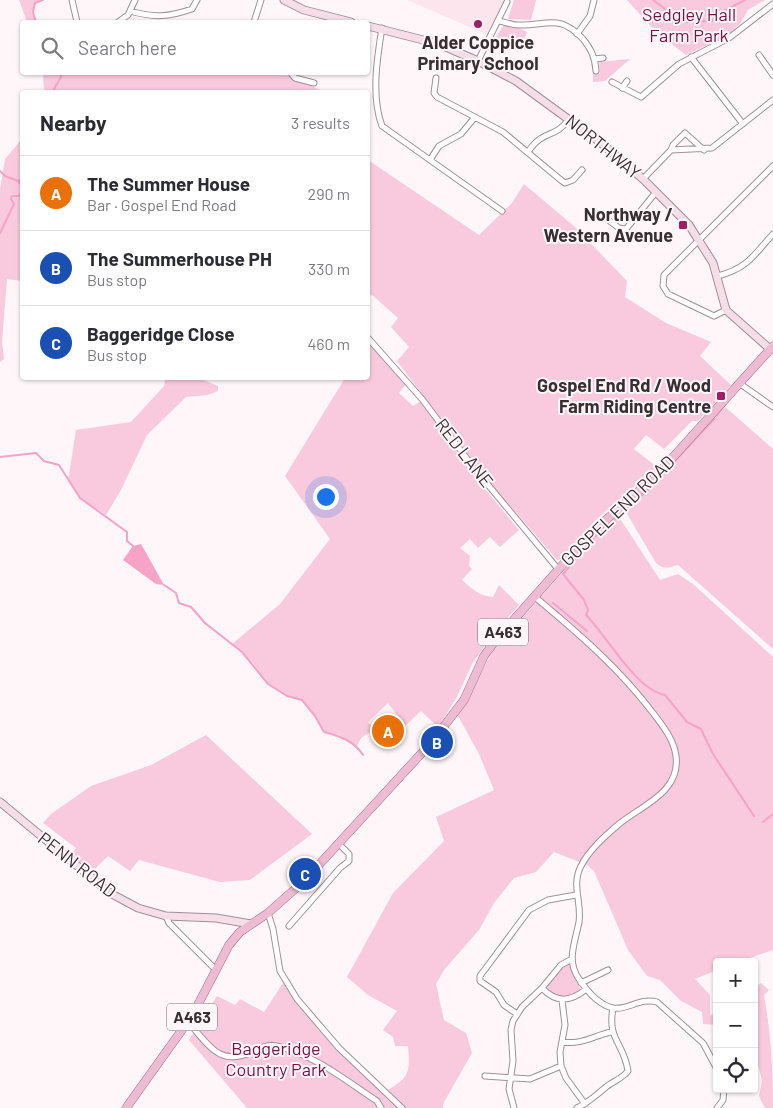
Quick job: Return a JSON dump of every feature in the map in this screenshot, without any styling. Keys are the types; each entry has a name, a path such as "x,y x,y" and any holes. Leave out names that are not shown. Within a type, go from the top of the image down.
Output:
{"main road":[{"name":"GOSPEL END ROAD","path":"251,924 268,913 304,881 450,720 464,700 484,656 558,570 590,534 658,474 738,383 772,348"},
{"name":"A463","path":"126,1108 188,1022 229,945 240,932 251,924"}],"street":[{"path":"72,0 77,20"},
{"path":"120,20 130,10 135,0"},
{"path":"130,10 151,17 179,13 192,9 197,0"},
{"path":"255,20 261,0"},
{"path":"284,0 304,10 343,20"},
{"path":"578,34 590,16 594,0"},
{"path":"478,61 507,2"},
{"path":"637,103 640,96 679,64 729,38 773,4"},
{"path":"499,21 518,25 555,22 567,26 578,34 590,48 595,59 596,71"},
{"name":"NORTHWAY","path":"370,26 439,44 478,61 516,81 569,119 643,178 677,212 713,263 726,310"},
{"path":"382,28 378,53 378,97 381,122 389,131 502,211"},
{"path":"759,55 773,75"},
{"path":"691,57 744,124"},
{"path":"595,59 603,58"},
{"path":"292,75 295,78 314,83"},
{"path":"436,78 434,93 436,97 503,132 565,183 573,180 582,170"},
{"path":"622,88 627,80"},
{"path":"612,82 640,96"},
{"path":"671,150 704,150 712,148 772,103"},
{"path":"430,160 439,146 461,134 475,117"},
{"path":"528,152 542,136 560,131 569,119"},
{"path":"643,178 686,133 704,150"},
{"path":"772,348 726,310 714,316 708,314 668,294 663,286 664,275 667,271 773,166"},
{"path":"607,219 619,228 626,229 656,192"},
{"path":"718,276 746,265 773,234"},
{"name":"RED LANE","path":"370,339 422,399 474,468 558,570"},
{"path":"738,383 773,407"},
{"path":"535,597 596,649 627,681 673,742 677,757 675,773 668,787 656,799 620,824 587,856 578,875 576,895 579,920 572,949 574,972 586,990 613,1008 622,1008 647,1000 657,1002 702,1043 713,1062"},
{"name":"PENN ROAD","path":"0,802 110,893 138,908 166,916 216,918 251,924"},
{"path":"289,926 340,868 349,861 349,854 338,843"},
{"path":"517,1014 504,1005 496,992 483,984 480,976 529,910 548,900 576,895"},
{"path":"268,913 273,929 280,971 297,999 339,1048 402,1108"},
{"path":"166,916 169,923 216,970"},
{"path":"514,1108 508,1089 514,1061 511,1030 517,1014 561,965 572,959"},
{"path":"582,983 608,970"},
{"path":"542,988 549,995 562,1000 578,995 586,990"},
{"path":"562,1000 565,1025 561,1066 566,1078 585,1104"},
{"path":"577,1108 595,1099 608,1085 624,1076 628,1071 624,1053 611,1032 613,1008"},
{"path":"188,1022 221,1056 233,1059 264,1046 276,1046 316,1060 377,1101 381,1108"},
{"path":"562,1042 573,1044 590,1041 611,1032"},
{"path":"485,1076 538,1078 561,1066"},
{"path":"717,1108 723,1100 724,1093"}],"shaded area":[{"name":"Alder Coppice Primary School","path":"407,0 505,0 488,35"},
{"path":"141,544 164,585 156,584 123,560 133,546"}],"green space":[{"path":"19,0 42,0 36,3 33,12 35,20 26,20"},
{"path":"514,0 536,0 531,20 508,19"},
{"name":"Sedgley Hall Farm Park","path":"627,0 765,0 748,10 741,22 730,34 686,55 657,33"},
{"path":"503,26 519,28 527,32 519,52 495,39"},
{"path":"630,59 605,81 593,82 593,74 600,74 599,62"},
{"path":"43,75 288,75 321,90 44,90"},
{"path":"20,141 20,281 7,279 2,342 4,359 0,362 0,189 5,159"},
{"path":"370,161 479,235 512,203 524,184 575,227 627,281 625,297 666,323 711,342 700,356 731,385 698,421 692,421 664,449 646,435 634,449 657,467 599,517 558,561 475,465 397,361 409,347 391,327 398,318 372,295 370,296"},
{"path":"370,344 406,384 399,393 413,406 421,401 470,471 519,530 500,547 490,537 478,548 470,539 460,548 470,556 469,566 472,569 462,580 476,592 493,597 499,585 519,605 490,638 472,664 457,697 438,727 421,711 405,726 388,703 368,722 375,729 361,738 357,746 339,735 324,732 315,716 302,700 287,696 268,684 253,663 232,644 280,604 330,539 285,476 344,380 370,380"},
{"path":"165,380 204,380 218,386 218,391 208,395 186,397 147,435 121,490 106,515 80,498 68,481 76,430 131,422 164,386"},
{"path":"724,406 773,449 773,649 678,565 666,568 656,563 626,512 652,487"},
{"path":"619,517 660,580 678,574 693,584 773,657 773,950 750,958 713,958 713,972 695,979 710,995 710,1015 713,1014 713,1025 703,1024 702,1012 681,1001 660,980 647,976 628,950 594,871 587,865 554,852 536,872 514,878 494,903 479,930 444,970 436,984 444,1020 466,1033 472,1053 444,1102 443,1108 405,1108 388,1090 405,1077 409,1062 408,1046 395,1046 393,1037 383,1030 397,1011 368,995 347,977 393,893 444,841 436,817 494,790 479,754 457,714 494,650 562,573 608,525"},
{"path":"206,735 312,834 250,880 220,882 139,860 130,871 108,856 91,873 70,857 76,848 43,823 51,814 91,786 151,765"},
{"path":"567,964 570,965 580,989 569,996 556,995 548,990 548,984"},
{"name":"Baggeridge Country Park","path":"283,983 337,1050 401,1108 247,1108 189,1040 217,996 235,1005 240,999 264,1012"},
{"path":"761,983 769,990 764,995 771,1052 773,1108 765,1108 759,1096 762,1081 758,1066 758,985"}],"waterway":[{"path":"35,20 33,12 35,3 43,0"},
{"path":"653,0 664,8 667,14 677,22 712,21 718,14 745,0"},
{"path":"55,90 54,89 61,75"},
{"path":"0,171 5,176 18,181"},
{"path":"20,180 18,181 20,184"},
{"path":"0,233 14,204 11,199 12,196 20,195"},
{"path":"717,415 726,403"},
{"path":"624,510 644,494 714,419"},
{"path":"0,457 36,453 44,461 59,465 80,498 127,532 127,541 133,546"},
{"path":"620,515 595,537 563,574 584,600 588,610 586,615 622,661 643,683 654,691 665,695 687,722 701,729 713,754 754,816"},
{"path":"164,585 176,593 179,603 191,607 205,623 242,652 268,684 287,696 302,700 315,716 324,732 346,740 363,755"},
{"path":"553,603 587,631"},
{"path":"763,822 773,814"}],"place":[{"name":"Alder Coppice Primary School","path":"478,24"},
{"name":"Northway / Western Avenue","path":"683,225"},
{"name":"Gospel End Rd / Wood Farm Riding Centre","path":"721,396"},
{"name":"The Summer House","path":"388,731"},
{"name":"The Summerhouse PH","path":"437,742"},
{"name":"Baggeridge Close","path":"305,874"}]}
